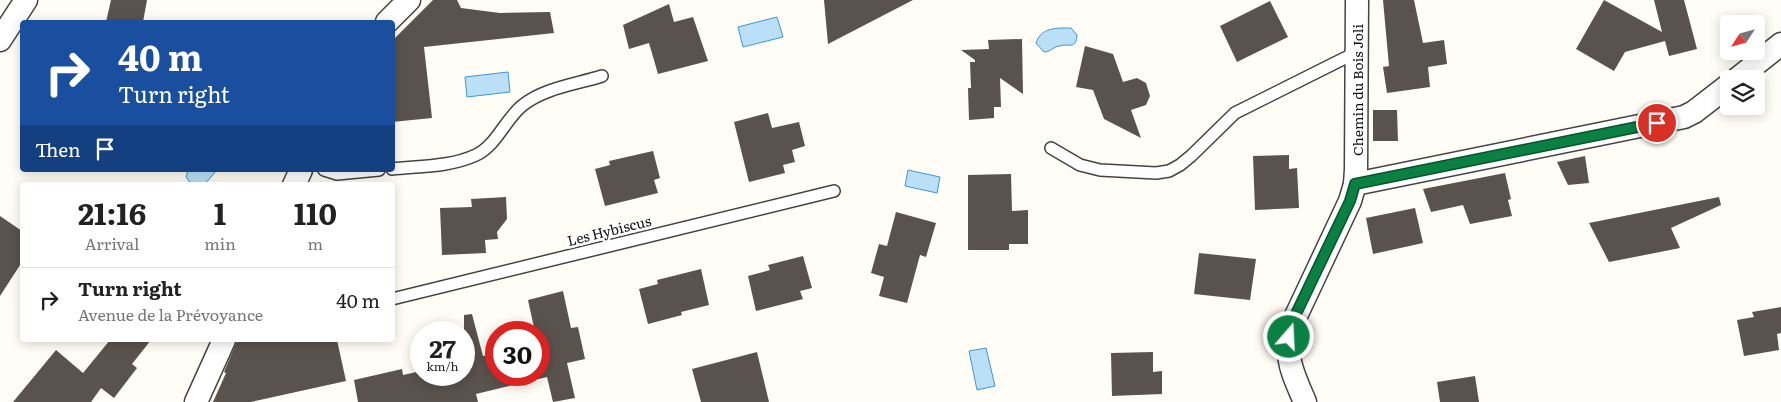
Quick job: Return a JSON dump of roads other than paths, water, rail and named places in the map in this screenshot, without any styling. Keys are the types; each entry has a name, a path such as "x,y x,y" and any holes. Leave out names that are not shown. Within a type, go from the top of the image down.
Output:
{"street":[{"path":"0,40 26,0"},
{"path":"389,20 409,0"},
{"name":"Chemin du Bois Joli","path":"1305,402 1292,371 1288,352 1289,337 1294,318 1350,201 1355,184 1357,0"},
{"path":"1748,70 1781,44"},
{"path":"1355,184 1684,117 1694,112 1720,92"},
{"path":"196,402 223,342"}],"lane":[{"path":"1051,148 1080,165 1100,170 1156,173 1169,171 1185,160 1235,113 1357,52"},
{"path":"395,169 453,164 478,154 489,145 522,105 547,92 602,76"},
{"path":"330,172 337,174 358,172"},
{"name":"Les Hybiscus","path":"395,298 834,191"}],"water":[{"path":"777,17 783,37 743,47 738,27"},
{"path":"1071,28 1077,35 1074,44 1063,45 1044,52 1036,43 1038,38 1046,31"},
{"path":"508,72 510,92 467,97 465,77"},
{"path":"908,170 940,177 937,193 905,186"},
{"path":"187,172 215,172 207,182 190,182 186,177"},
{"path":"986,348 995,386 977,390 969,351"}]}
